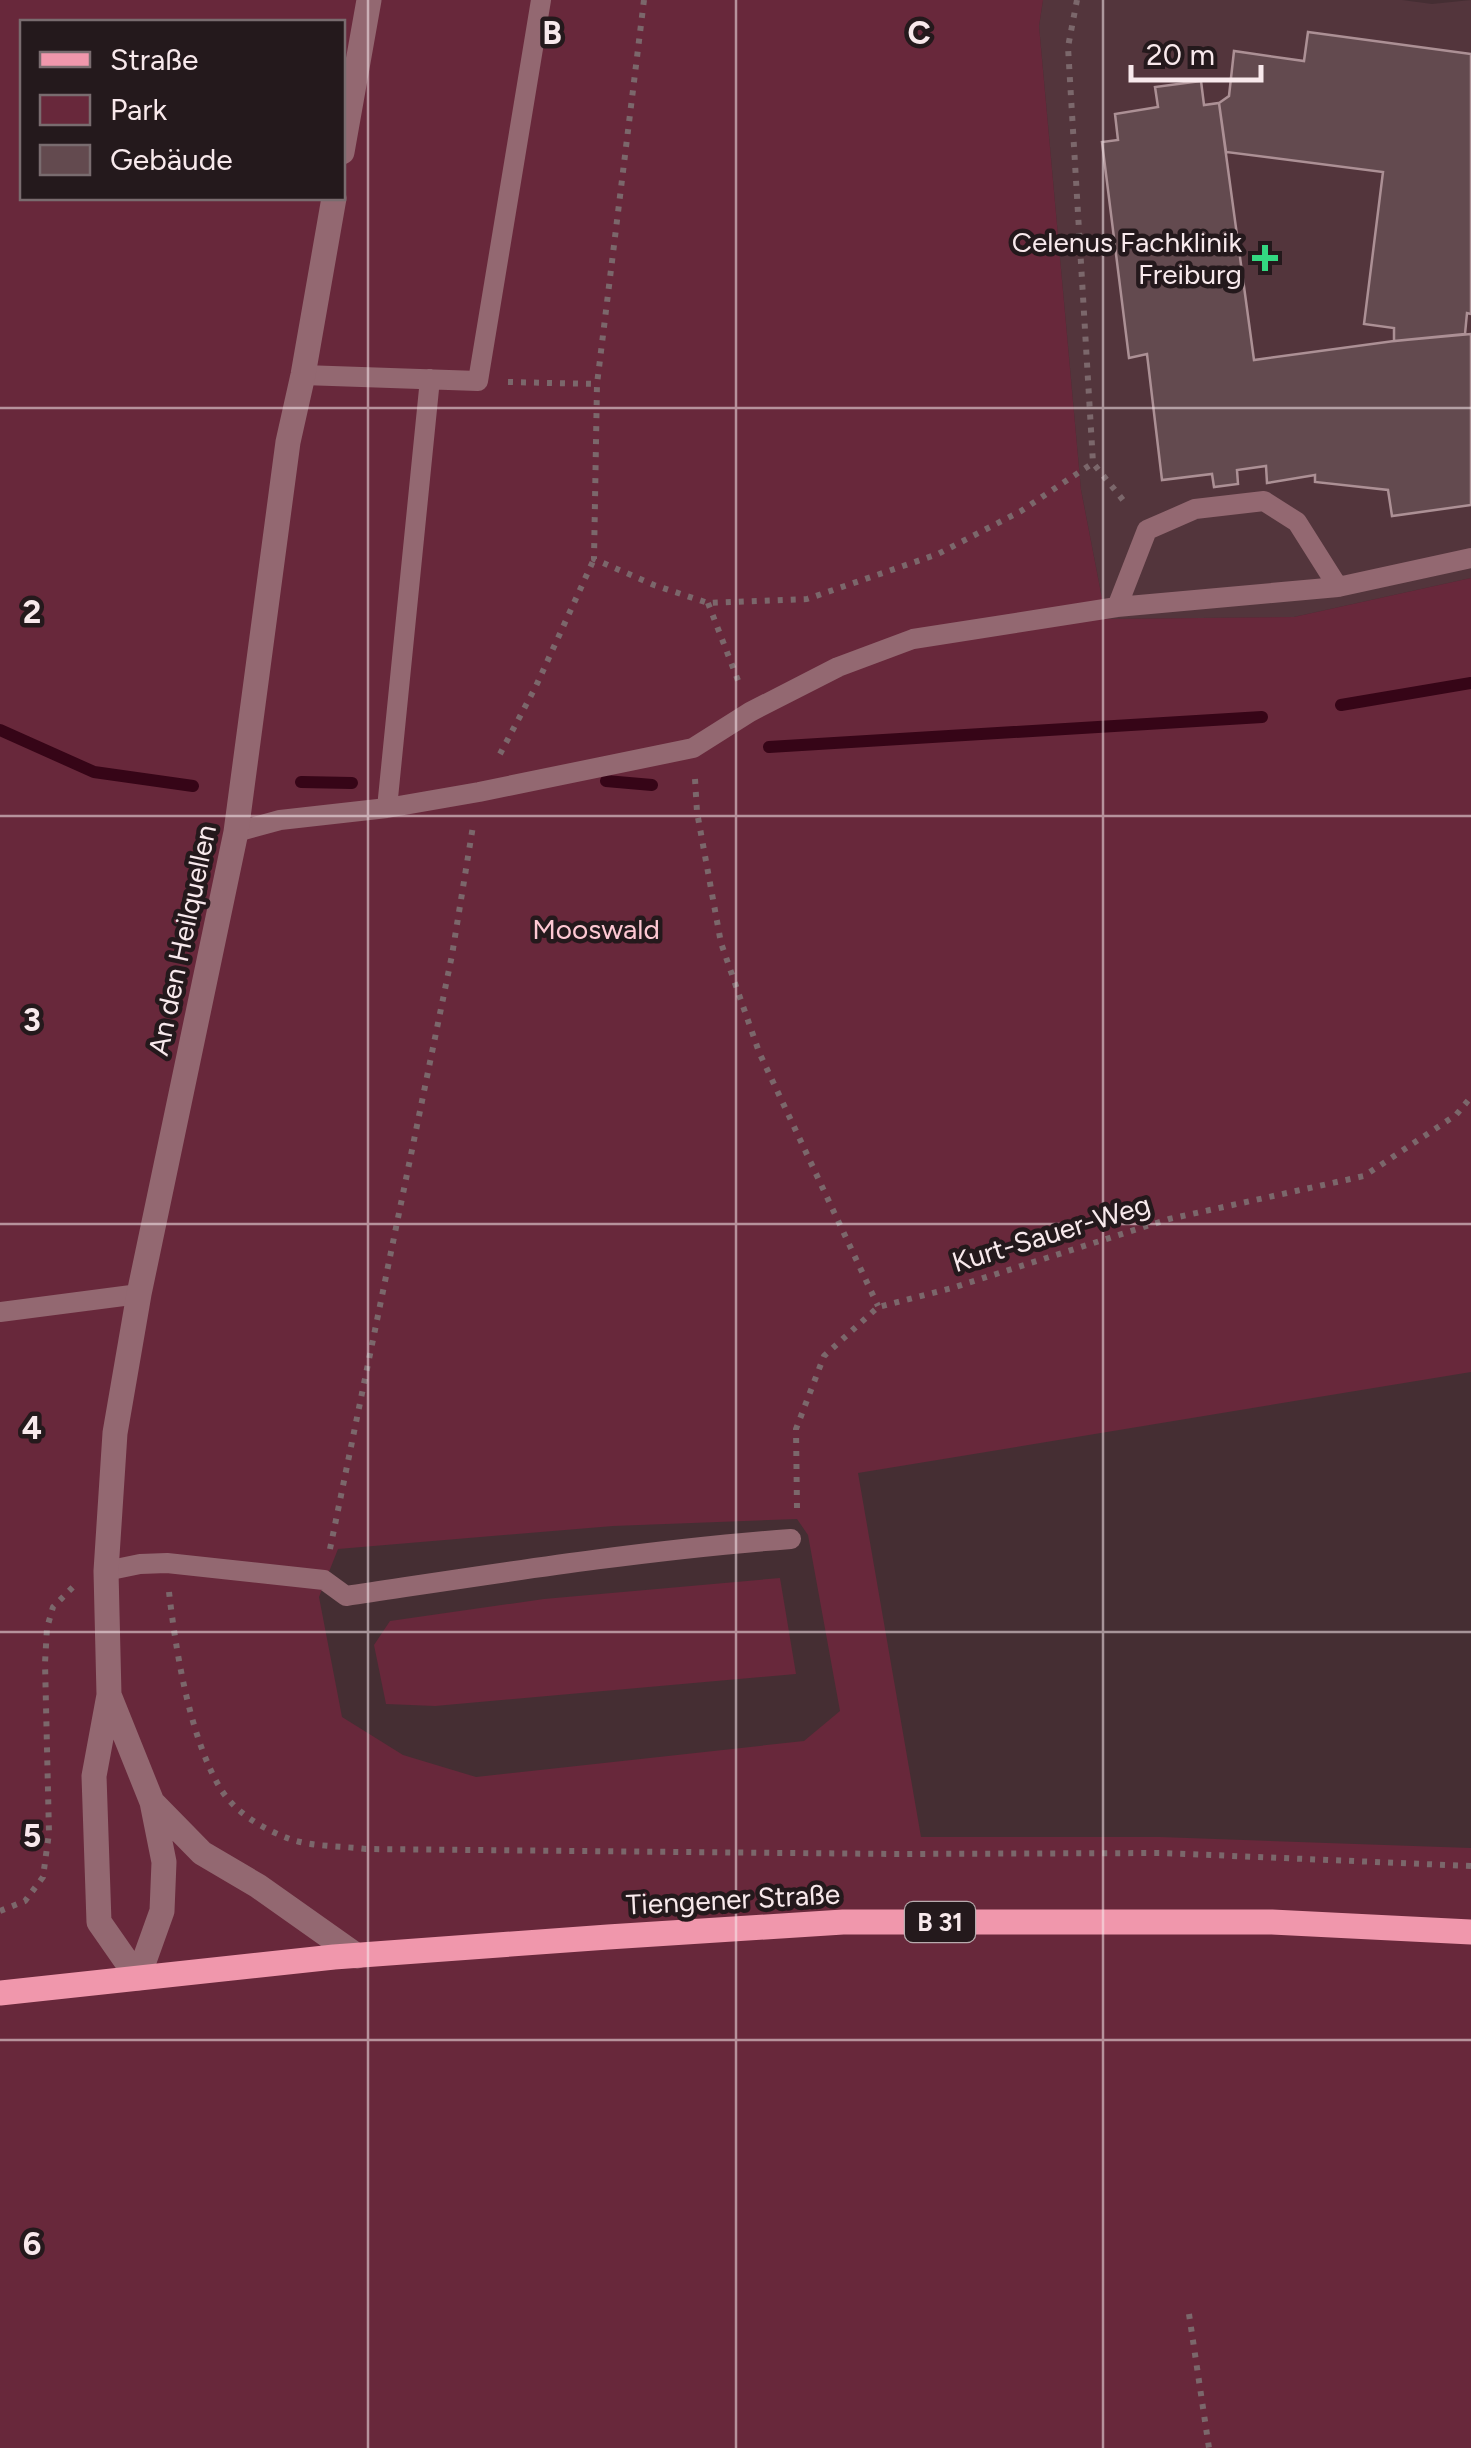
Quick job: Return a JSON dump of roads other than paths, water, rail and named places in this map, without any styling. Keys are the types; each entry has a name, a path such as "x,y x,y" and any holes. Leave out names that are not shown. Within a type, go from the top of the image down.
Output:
{"main road":[{"name":"Tiengener Straße","path":"0,1993 356,1956 843,1922 1272,1922 1471,1932"}],"street":[{"path":"345,135 369,0"},
{"name":"An den Heilquellen","path":"138,1978 99,1922 94,1776 109,1695 106,1570 115,1433 138,1294 236,832 288,442 334,200"},
{"name":"An den Heilquellen","path":"109,1695 152,1802 164,1862 162,1911 138,1978"},
{"name":"An den Heilquellen","path":"152,1802 202,1852 258,1886 356,1956"}],"lane":[{"path":"303,375 478,381 541,0"},
{"path":"387,808 430,379"},
{"path":"1118,607 1147,530 1195,509 1264,501 1297,522 1338,587"},
{"path":"236,832 280,820 387,808 479,792 692,748 750,712 838,668 913,639 1118,607 1338,587 1471,558"},
{"path":"0,1312 138,1294"},
{"path":"106,1570 167,1563 324,1580 346,1596 589,1560 791,1539"}],"waterway":[{"path":"1341,705 1471,683"},
{"path":"769,747 1262,717"},
{"path":"0,730 94,772 193,786"},
{"path":"606,781 652,785"},
{"path":"301,782 352,783"}],"place":[{"name":"Celenus Fachklinik Freiburg","path":"1265,258"}],"park label":[{"name":"Mooswald","path":"596,929"}]}
